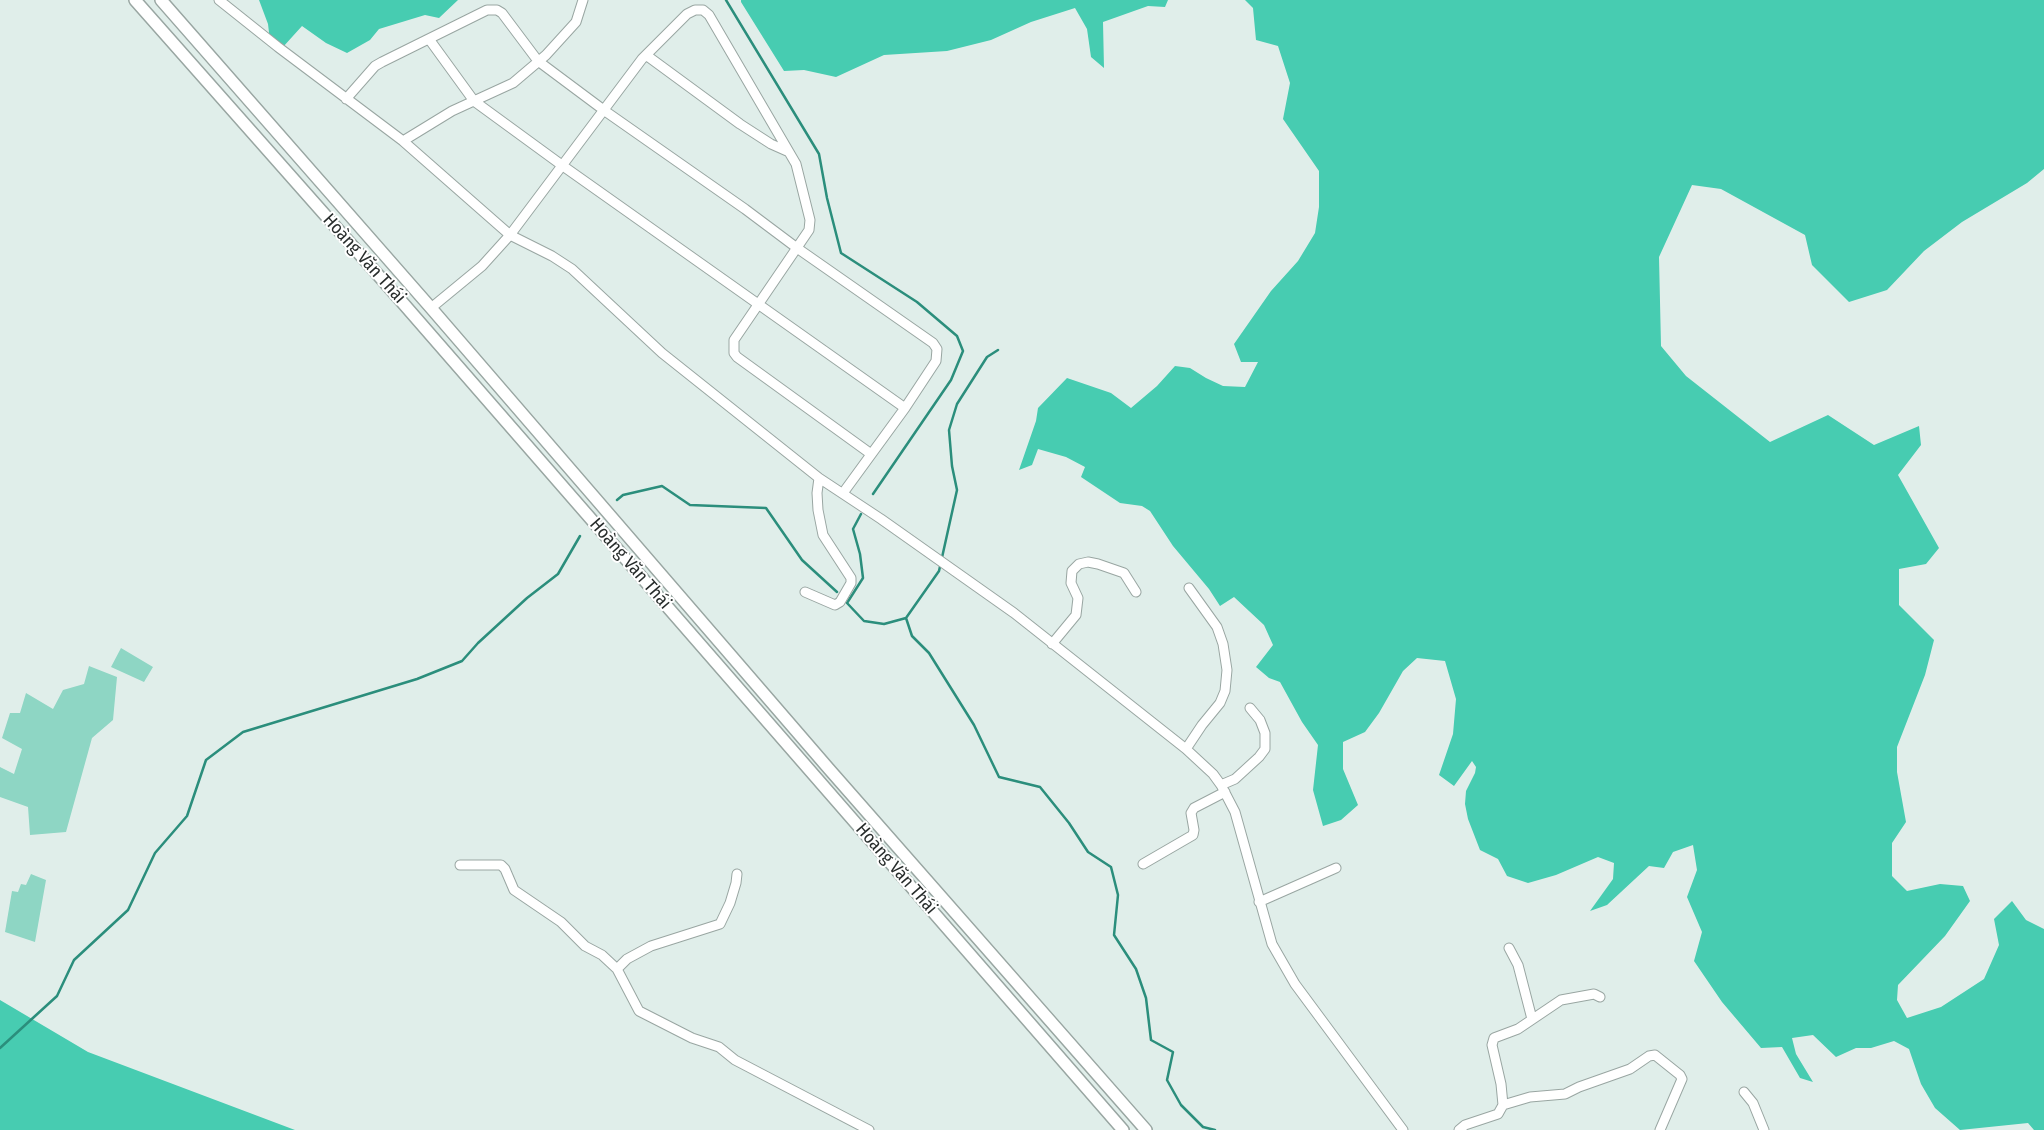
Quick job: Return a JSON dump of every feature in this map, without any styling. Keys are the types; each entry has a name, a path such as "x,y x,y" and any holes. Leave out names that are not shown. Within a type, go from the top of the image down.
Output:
{"main road":[{"name":"Hoàng Văn Thái","path":"135,0 418,320 1123,1130"},
{"name":"Hoàng Văn Thái","path":"161,0 431,308 829,769 1146,1130"},
{"path":"418,320 431,308"}],"street":[{"path":"219,0 402,141 510,235 552,256 572,269 662,354 819,478 1014,613 1186,749 1213,774 1223,788 1235,812 1272,944 1295,984 1403,1130"},
{"path":"402,141 452,111 513,83 538,61 576,22 583,0"},
{"path":"346,99 375,66 486,10 497,10 502,13 538,61 605,111 933,343 937,350 936,361 905,408 842,494"},
{"path":"431,308 482,266 510,235 646,55 687,14 695,10 703,10 709,15 796,164 810,220 809,230 734,340 734,352 737,357 871,454"},
{"path":"429,39 474,101 905,408"},
{"path":"646,55 740,124 771,144 789,152"},
{"path":"805,592 835,605 840,602 851,583 851,578 822,535 818,510 819,478"},
{"path":"1052,644 1076,615 1078,598 1071,583 1072,571 1079,564 1088,562 1124,573 1136,592"},
{"path":"1186,749 1220,703 1225,690 1228,670 1223,644 1217,627 1189,588"},
{"path":"1143,864 1193,835 1191,814 1194,808 1235,779 1266,748 1265,733 1260,720 1250,708"},
{"path":"460,865 501,865 514,890 561,922 585,946 602,955 617,969 638,1011 692,1038 719,1047 735,1060 869,1130"},
{"path":"1259,902 1336,868"},
{"path":"617,969 627,959 651,946 720,924 730,902 736,883 736,874"},
{"path":"1509,948 1518,965 1532,1019"},
{"path":"1459,1130 1465,1125 1498,1114 1503,1105 1501,1084 1492,1045 1494,1038 1518,1029 1560,1000 1594,994 1600,996"},
{"path":"1503,1105 1530,1097 1565,1094 1579,1087 1630,1069 1649,1056 1655,1055 1680,1075 1682,1079 1660,1130"},
{"path":"1744,1092 1752,1103 1764,1130"}],"green space":[{"path":"259,0 458,0 439,18 425,15 379,29 370,40 347,53 326,43 302,26 283,47 270,41 268,24"},
{"path":"741,0 1168,0 1165,7 1148,6 1103,22 1104,68 1091,57 1087,29 1075,8 1031,22 991,40 947,51 884,55 836,77 804,70 784,71"},
{"path":"1245,0 2044,0 2044,169 2027,183 1962,222 1924,251 1887,290 1849,302 1812,265 1805,235 1721,189 1692,185 1659,257 1661,346 1686,376 1770,442 1828,415 1874,445 1919,426 1921,445 1898,475 1939,548 1926,564 1899,569 1899,605 1934,640 1925,675 1897,747 1897,772 1906,822 1892,843 1892,876 1907,891 1940,884 1963,886 1970,901 1945,936 1898,985 1897,1000 1907,1018 1941,1007 1984,979 1999,945 1994,919 2012,901 2026,920 2044,929 2044,1130 2034,1130 2028,1123 1960,1130 1935,1108 1921,1084 1909,1049 1894,1041 1871,1048 1856,1048 1836,1057 1813,1035 1792,1038 1796,1054 1813,1082 1800,1078 1782,1047 1761,1048 1722,1002 1694,961 1702,932 1687,897 1697,870 1693,845 1673,852 1664,868 1649,866 1607,905 1590,911 1613,879 1614,863 1598,857 1556,875 1528,883 1507,876 1498,859 1480,850 1468,819 1465,804 1466,791 1476,767 1472,761 1454,786 1439,775 1453,734 1456,699 1445,661 1417,658 1403,671 1379,713 1365,732 1343,742 1343,769 1358,805 1341,820 1323,826 1313,790 1318,745 1302,722 1280,682 1269,678 1256,667 1273,645 1264,625 1234,597 1220,606 1209,589 1173,546 1150,511 1142,506 1120,503 1081,477 1085,467 1066,457 1038,449 1032,465 1019,470 1036,421 1038,408 1067,378 1111,393 1131,408 1157,386 1175,366 1190,368 1223,386 1245,387 1258,362 1241,362 1234,344 1271,291 1298,261 1315,233 1319,207 1319,171 1283,119 1290,83 1278,46 1256,40 1253,8"},
{"path":"121,648 153,667 144,682 111,667"},
{"path":"89,666 117,677 113,720 92,738 66,832 30,835 28,807 0,797 0,767 14,774 22,749 2,738 10,713 20,713 26,693 53,709 63,690 84,684"},
{"path":"31,874 46,880 35,942 5,932 12,891 18,892 21,884 26,885"},
{"path":"0,1000 88,1052 295,1130 0,1130"}],"waterway":[{"path":"726,0 819,154 827,198 841,253 917,302 957,336 963,351 951,380 873,494"},
{"path":"861,514 853,529 860,554 863,578 847,603 864,621 884,624 906,618 939,571 957,490 952,466 949,430 957,404 987,357 998,350"},
{"path":"617,500 623,495 662,486 690,505 766,508 802,560 837,592"},
{"path":"0,1048 57,996 74,960 128,910 155,853 187,816 206,760 243,732 417,679 462,661 478,643 527,598 558,574 580,536"},
{"path":"906,618 912,636 929,653 974,725 999,777 1040,787 1069,823 1088,852 1111,867 1118,895 1114,935 1136,969 1146,998 1151,1040 1173,1052 1167,1080 1181,1105 1203,1127 1215,1130"}]}
